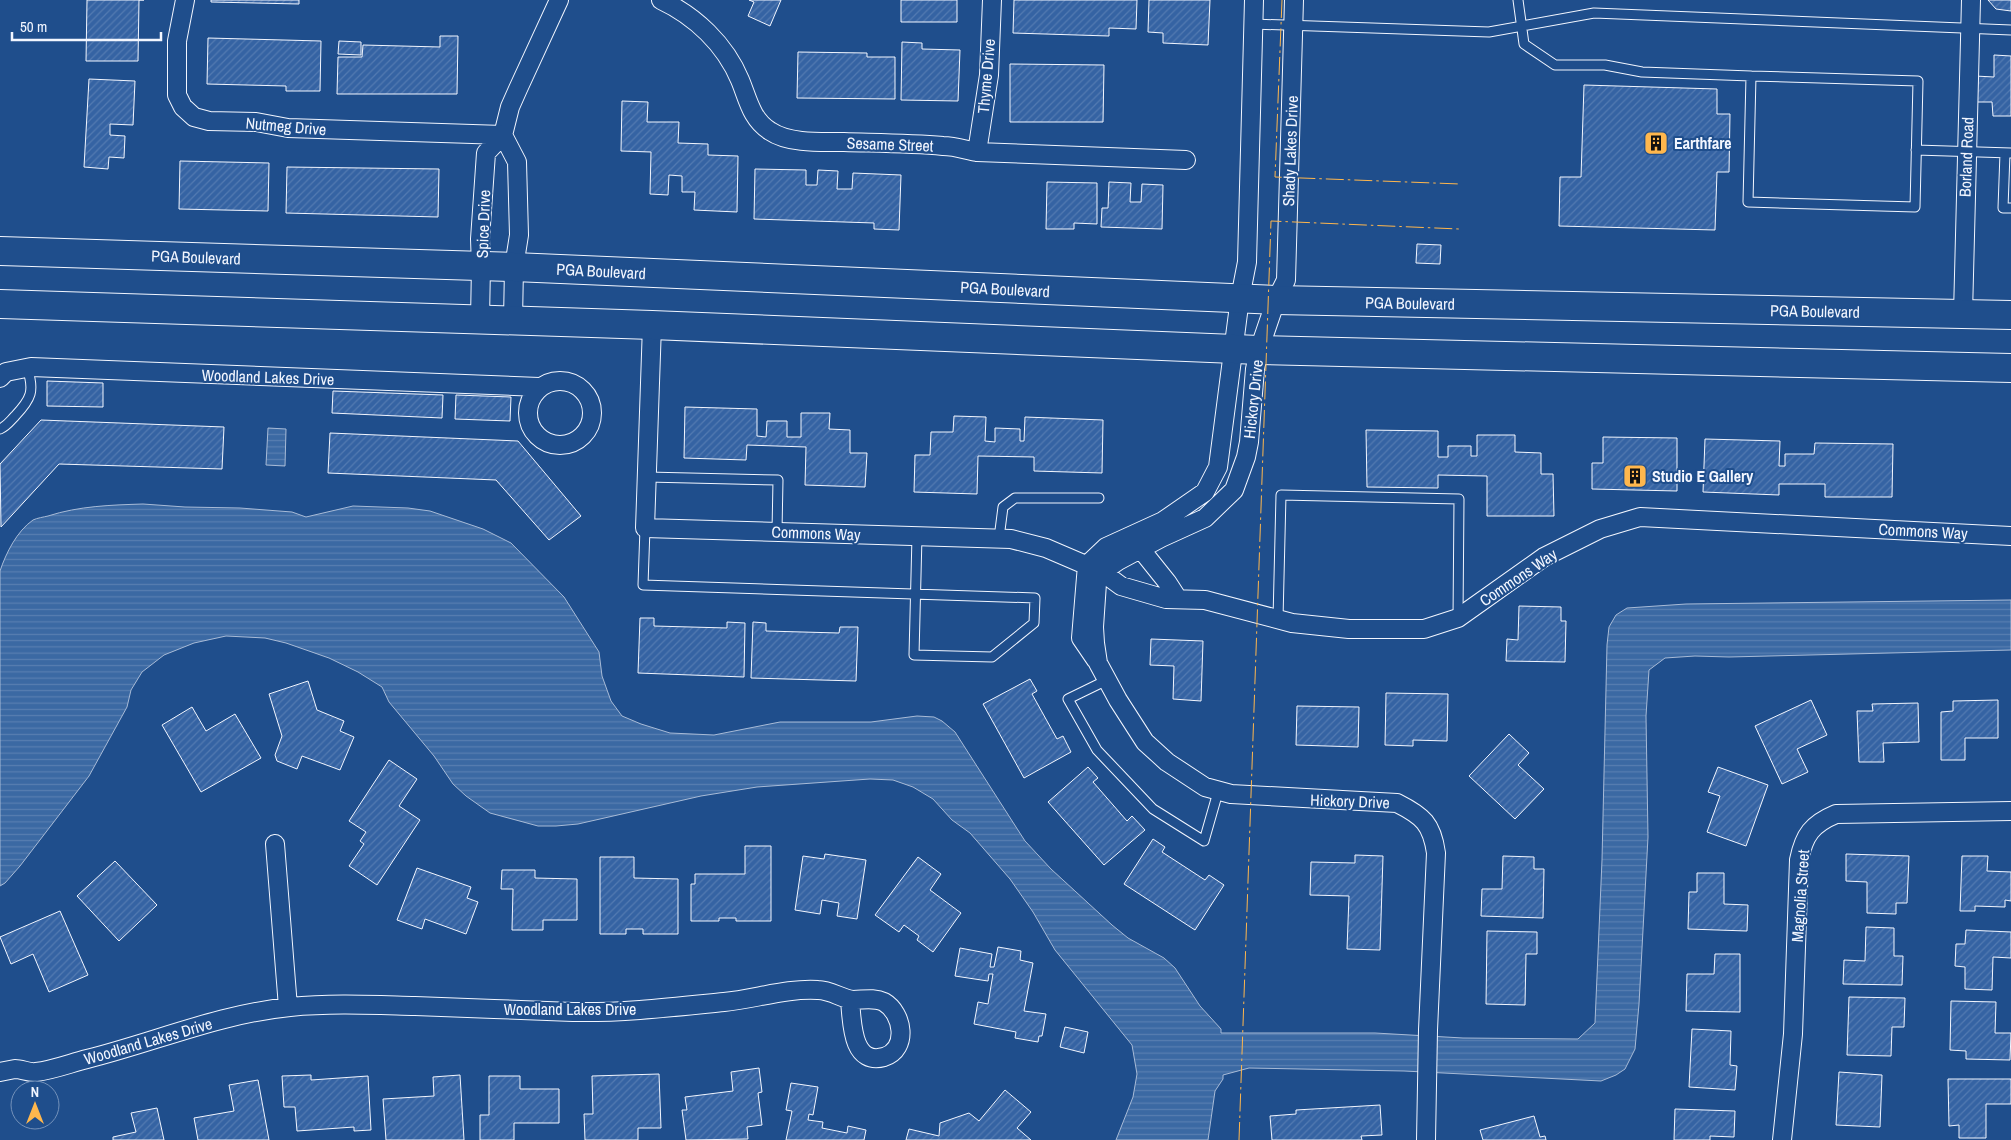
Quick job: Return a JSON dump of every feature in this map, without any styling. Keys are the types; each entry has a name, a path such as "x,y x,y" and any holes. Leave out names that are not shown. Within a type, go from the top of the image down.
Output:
{"main road":[{"name":"PGA Boulevard","path":"0,250 514,267 1276,300 2011,315"},
{"path":"0,304 652,325 1246,350 2011,368"}],"street":[{"name":"Nutmeg Drive","path":"185,0 177,41 177,95 183,107 194,117 209,121 256,122 288,128 503,136"},
{"name":"Spice Drive","path":"480,319 480,239 486,153 503,136 510,107 559,0"},
{"name":"Sesame Street","path":"661,0 686,14 711,36 732,64 750,108 757,120 771,132 798,141 945,146 977,152 1186,160"},
{"name":"Thyme Drive","path":"977,152 988,75 992,0"},
{"path":"1240,298 1247,262 1254,0"},
{"name":"Shady Lakes Drive","path":"1276,300 1286,280 1294,0"},
{"name":"Borland Road","path":"1962,314 1971,0"},
{"name":"Spice Drive","path":"503,136 517,162 519,236 514,267 513,320"},
{"name":"Hickory Drive","path":"1136,542 1205,518 1234,490 1246,457 1255,369 1246,350 1240,298"},
{"name":"Hickory Drive","path":"1276,300 1246,350 1218,467 1205,492 1136,542 1094,568 1098,583 1094,628 1098,663 1145,742 1167,762 1193,780 1218,792 1231,794 1274,798 1397,803 1418,813 1428,824 1434,838 1436,853 1428,1030 1426,1140"},
{"path":"645,528 652,325"},
{"name":"Woodland Lakes Drive","path":"0,378 6,372 27,368 539,387"},
{"name":"Commons Way","path":"645,528 1011,539 1046,548 1094,568 1121,586 1166,599 1205,600 1292,623 1348,629 1424,629 1458,618 1544,556 1600,529 1640,517 2011,536"},
{"path":"1136,542 1167,582 1178,600"},
{"name":"Magnolia Street","path":"1782,1140 1793,1034 1799,860 1802,845 1810,830 1822,820 1836,814 2011,811"},
{"path":"275,844 288,1007"},
{"name":"Woodland Lakes Drive","path":"2,1069 35,1072 105,1054 189,1028 245,1014 288,1007 341,1003 576,1012 655,1009 733,1001 806,990 836,993 850,1000"}],"lane":[{"path":"1518,0 1524,44 1555,65 1605,66 1642,72 1918,81 1915,207 1748,202 1751,76"},
{"path":"1254,24 1488,32 1594,13 2011,30"},
{"path":"1916,150 2008,153 2003,208 2011,208"},
{"path":"0,429 6,426 30,397 31,378 27,368"},
{"path":"647,477 778,480 777,531"},
{"path":"1278,619 1281,495 1459,499 1458,618"},
{"path":"999,538 1003,507 1015,498 1099,498"},
{"path":"645,528 643,585 916,595 1035,598 1034,622 992,657 914,655 916,595 917,536"},
{"path":"1107,680 1068,699 1097,750 1153,809 1204,841 1218,792"}],"water":[{"path":"268,428 286,429 285,466 266,465"},
{"path":"143,504 292,512 306,517 353,506 408,508 430,511 483,529 511,543 564,597 599,652 602,676 611,701 622,716 670,733 714,735 780,722 871,722 917,716 934,717 955,732 1025,841 1051,869 1112,925 1128,938 1164,958 1175,968 1200,1006 1221,1029 1221,1033 1375,1033 1463,1038 1578,1039 1595,1023 1602,860 1607,645 1609,627 1616,615 1627,608 1686,604 2011,600 2011,650 1729,657 1695,656 1665,658 1649,670 1646,716 1648,837 1639,1004 1635,1049 1625,1069 1616,1075 1601,1081 1404,1071 1249,1068 1223,1075 1223,1079 1215,1091 1208,1140 1116,1140 1133,1097 1137,1074 1132,1045 1055,950 1033,912 1010,879 970,833 952,820 933,799 913,787 893,780 870,779 757,787 701,796 578,824 538,826 490,813 466,796 453,784 434,756 389,702 382,687 358,672 329,658 286,643 265,638 226,636 194,643 164,655 142,672 131,690 127,707 89,776 20,866 0,886 0,571 2,564 17,536 35,519 83,508"}],"building":[{"path":"87,0 139,0 138,61 86,61"},
{"path":"211,0 299,0 299,4 211,2"},
{"path":"749,0 781,0 770,26 748,16 754,2"},
{"path":"901,0 957,0 957,22 901,22"},
{"path":"1014,0 1137,0 1136,29 1109,28 1109,36 1013,33"},
{"path":"1149,0 1210,0 1208,45 1163,43 1163,33 1148,32"},
{"path":"1988,0 2011,0 2011,11 1996,9"},
{"path":"440,36 458,36 457,94 337,94 338,57 362,57 363,45 440,47"},
{"path":"208,38 321,41 320,91 286,91 286,86 207,84"},
{"path":"339,41 361,42 361,55 338,54"},
{"path":"902,42 922,43 922,49 960,50 958,101 901,100"},
{"path":"798,52 867,53 867,57 895,57 895,99 797,98"},
{"path":"1994,55 2011,56 2011,116 1993,116 1992,102 1975,102 1975,76 1994,77"},
{"path":"1010,64 1104,65 1103,122 1010,122"},
{"path":"89,79 135,81 133,125 110,124 110,135 125,136 124,158 109,157 108,169 84,167"},
{"name":"Earthfare","path":"1584,85 1717,89 1717,114 1730,114 1729,172 1717,172 1715,230 1559,226 1560,177 1581,177"},
{"path":"622,101 648,102 647,122 679,122 678,143 708,144 708,155 738,156 737,212 694,210 695,192 682,192 682,176 669,175 668,195 650,194 651,152 621,151"},
{"path":"180,161 269,163 268,211 179,209"},
{"path":"287,167 439,169 438,217 286,213"},
{"path":"755,169 806,170 806,185 817,185 818,170 838,171 837,189 852,189 853,173 901,175 899,230 874,229 874,223 754,219"},
{"path":"1047,182 1097,183 1097,224 1074,223 1074,229 1046,229"},
{"path":"1109,182 1131,183 1130,202 1141,202 1142,184 1163,185 1162,229 1101,227 1102,208 1108,208"},
{"path":"1417,244 1441,245 1440,264 1416,263"},
{"path":"47,381 103,383 103,407 47,406"},
{"path":"333,391 443,395 442,418 332,413"},
{"path":"456,395 511,397 510,421 455,419"},
{"path":"685,407 757,409 757,436 766,437 767,421 787,421 787,437 801,437 801,413 830,413 829,429 850,430 850,453 867,453 865,487 805,485 806,447 747,445 746,460 684,458"},
{"path":"954,416 986,417 985,441 995,442 995,428 1020,429 1020,441 1024,441 1025,417 1103,420 1102,473 1034,471 1034,457 978,456 977,494 914,492 915,455 930,455 931,432 953,432"},
{"path":"41,420 224,427 222,469 59,464 1,527 0,464"},
{"path":"1366,430 1438,431 1438,457 1448,457 1448,446 1471,446 1471,456 1477,456 1477,435 1515,435 1515,452 1541,453 1541,474 1553,474 1554,516 1487,516 1487,476 1438,475 1438,488 1367,487"},
{"path":"330,433 518,441 581,516 549,540 496,480 328,473"},
{"name":"Studio E Gallery","path":"1603,437 1677,438 1677,491 1592,489 1592,463 1603,463"},
{"path":"1705,439 1780,441 1779,466 1785,466 1785,454 1814,454 1815,443 1893,444 1892,497 1825,497 1825,484 1779,484 1779,495 1703,492"},
{"path":"1519,606 1561,607 1561,621 1566,621 1565,662 1506,661 1507,639 1518,640"},
{"path":"640,618 654,618 654,626 727,628 727,622 745,623 744,677 638,673"},
{"path":"753,622 766,623 766,631 839,633 840,627 858,627 856,681 751,678"},
{"path":"1151,639 1203,641 1201,701 1173,699 1174,666 1150,665"},
{"path":"1030,679 1037,691 1032,694 1057,739 1063,736 1071,752 1024,778 983,704"},
{"path":"308,681 317,710 344,721 340,731 354,737 340,770 302,756 297,769 277,761 275,755 282,736 269,694"},
{"path":"1386,693 1448,694 1447,741 1413,740 1413,746 1385,745"},
{"path":"1811,700 1827,735 1797,749 1808,772 1782,784 1755,726"},
{"path":"1998,700 1998,738 1965,738 1965,760 1941,760 1941,712 1953,711 1953,701"},
{"path":"1918,703 1919,742 1883,743 1884,762 1859,762 1857,711 1873,711 1872,704"},
{"path":"1297,706 1359,707 1358,747 1296,745"},
{"path":"192,707 206,731 235,714 261,758 201,792 162,725"},
{"path":"1509,734 1529,753 1518,765 1544,789 1515,819 1469,776"},
{"path":"389,760 417,779 399,806 420,820 377,885 349,866 364,844 360,841 366,832 349,821"},
{"path":"1088,767 1098,778 1093,782 1127,821 1132,816 1145,830 1104,865 1048,802"},
{"path":"1718,767 1768,785 1746,846 1707,832 1720,796 1708,792"},
{"path":"1153,839 1165,847 1162,852 1205,880 1209,875 1224,885 1195,930 1124,884"},
{"path":"745,846 771,846 771,921 736,921 736,918 719,918 719,921 691,921 691,884 695,884 695,874 745,874"},
{"path":"825,854 866,860 857,919 837,916 839,903 822,900 820,914 795,910 803,856 824,859"},
{"path":"1846,854 1909,856 1907,903 1896,903 1896,914 1867,913 1867,882 1846,881"},
{"path":"1355,855 1383,856 1380,950 1347,949 1349,896 1310,895 1311,862 1355,863"},
{"path":"1503,856 1534,857 1534,869 1544,869 1543,918 1481,916 1482,889 1502,889"},
{"path":"1962,856 1988,856 1987,871 2011,872 2011,901 2005,900 2005,907 1975,906 1975,911 1960,911"},
{"path":"600,857 634,857 634,878 678,879 678,934 643,934 643,929 626,929 626,934 600,934"},
{"path":"918,857 941,874 930,890 961,913 933,952 917,940 919,936 904,925 899,932 875,915"},
{"path":"115,861 157,905 119,941 77,896"},
{"path":"417,868 471,887 467,898 478,902 466,934 425,919 422,929 397,920"},
{"path":"502,870 535,870 535,878 577,879 577,920 543,920 543,930 512,930 513,889 501,889"},
{"path":"1697,873 1724,873 1724,904 1748,905 1747,931 1688,929 1689,892 1697,892"},
{"path":"60,911 88,975 49,992 33,954 11,964 0,937"},
{"path":"1866,927 1894,928 1894,956 1903,956 1902,985 1843,984 1844,960 1865,961"},
{"path":"1966,930 2011,932 2011,958 1993,957 1992,990 1965,989 1965,967 1955,966 1956,944 1965,944"},
{"path":"1487,931 1537,932 1537,954 1526,954 1525,1005 1486,1004"},
{"path":"998,947 1021,951 1020,960 1033,963 1024,1011 1046,1014 1042,1036 1039,1036 1038,1042 1015,1038 1016,1032 974,1024 978,1002 988,1004 993,974 989,974 988,981 955,976 960,948 992,954 990,967 994,967"},
{"path":"1715,954 1740,954 1740,1012 1686,1011 1687,974 1714,974"},
{"path":"1849,997 1905,998 1904,1027 1892,1027 1891,1056 1847,1055"},
{"path":"1951,1001 1996,1002 1995,1033 2011,1033 2010,1060 1966,1059 1966,1051 1950,1050"},
{"path":"1065,1027 1088,1032 1084,1053 1060,1047"},
{"path":"1692,1029 1731,1031 1730,1065 1737,1066 1735,1090 1689,1087"},
{"path":"759,1068 762,1092 758,1093 762,1125 747,1127 748,1139 686,1140 682,1110 687,1110 685,1097 733,1091 731,1072"},
{"path":"1839,1072 1882,1075 1880,1127 1836,1125"},
{"path":"659,1074 661,1128 638,1128 638,1140 585,1140 584,1114 593,1114 592,1076"},
{"path":"311,1075 311,1080 368,1076 371,1130 354,1131 354,1127 297,1131 295,1107 284,1107 282,1076"},
{"path":"460,1075 464,1140 386,1140 383,1099 434,1096 433,1077"},
{"path":"489,1076 520,1076 520,1089 559,1089 559,1123 514,1123 514,1140 480,1140 480,1115 489,1115"},
{"path":"1948,1079 2011,1079 2011,1104 1986,1104 1986,1138 1959,1138 1959,1125 1949,1126"},
{"path":"258,1080 269,1140 198,1140 194,1118 234,1111 229,1085"},
{"path":"791,1083 818,1087 813,1115 809,1114 808,1120 823,1122 822,1128 847,1133 848,1126 866,1130 864,1140 786,1140 792,1111 786,1110"},
{"path":"1005,1090 1031,1112 1017,1128 1031,1140 906,1140 909,1129 939,1136 940,1123 969,1113 979,1121"},
{"path":"1380,1105 1382,1135 1361,1136 1362,1140 1272,1140 1270,1116 1296,1114 1296,1110"},
{"path":"157,1108 164,1140 113,1140 113,1137 136,1132 131,1113"},
{"path":"1675,1109 1735,1111 1734,1137 1710,1136 1710,1140 1674,1140"},
{"path":"1534,1116 1540,1137 1545,1136 1546,1140 1483,1140 1480,1130"}],"power":[{"path":"1282,0 1275,177 1460,184"},
{"path":"1239,1140 1271,221 1459,229"}],"place":[{"name":"Earthfare","path":"1656,143"},
{"name":"Studio E Gallery","path":"1635,476"}]}
